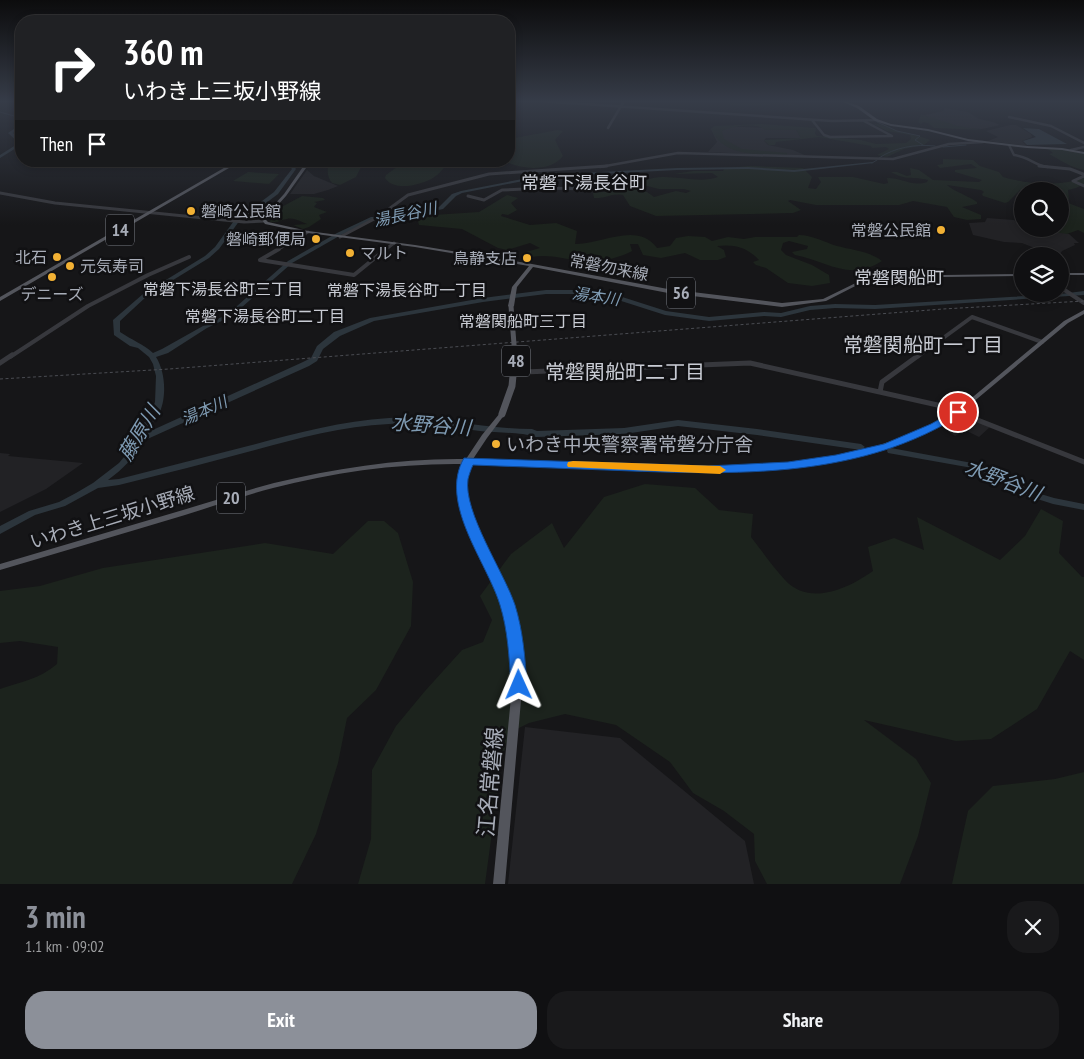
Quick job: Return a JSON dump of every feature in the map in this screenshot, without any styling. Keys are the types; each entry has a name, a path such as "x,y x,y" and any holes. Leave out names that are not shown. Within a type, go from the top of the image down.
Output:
{"main road":[{"path":"986,142 1071,150 1084,153"},
{"name":"14","path":"0,297 228,167"},
{"path":"265,221 265,217 305,167"},
{"name":"常磐勿来線","path":"265,221 308,232 394,243 532,265 668,291 786,305 824,300 870,277 1014,274"},
{"name":"江名常磐線","path":"500,884 519,666 516,642 507,605 494,573 479,544 464,504 462,480 468,461 502,414 511,396 517,369 512,304 513,294 519,281 532,265"},
{"path":"1069,274 1084,274"},
{"name":"いわき上三坂小野線","path":"0,567 300,479 404,464 468,461 708,470 788,466 836,459 888,446 935,427 958,412 1071,318 1084,312"}],"street":[{"path":"337,236 376,218 408,195 489,174 594,168 678,153 723,152 767,156 893,159 949,144 980,142"},
{"path":"1009,145 1014,155 1030,159 1037,162 1040,166 1070,169 1083,174 1082,177 1073,181 1084,186"},
{"path":"1071,150 1084,147"},
{"path":"468,196 484,200 502,190 545,188 589,189"},
{"path":"0,193 55,203 232,221 265,221"},
{"path":"308,232 260,260 354,275 394,243"},
{"path":"0,363 88,306 148,275 189,257"},
{"path":"1069,292 1084,303"},
{"path":"880,392 882,382 972,317 1042,342"},
{"path":"524,372 750,363 942,406 1084,462"}],"shaded area":[{"path":"515,142 556,142 563,156 551,165 543,167 515,165"},
{"path":"717,142 765,142 768,145 793,150 809,157 708,152"},
{"path":"721,142 730,142 742,149 787,153 787,155 743,153"},
{"path":"766,142 776,142 775,145 769,145"},
{"path":"849,142 876,144 927,142 924,145 904,149 887,157 877,155 889,149 886,147 872,148 871,146"},
{"path":"998,142 1023,142 1027,146"},
{"path":"1024,142 1064,142 1067,144 1027,145"},
{"path":"1048,149 1062,149 1084,154 1084,170 1071,166 1049,154 1053,153"},
{"path":"943,159 973,160 980,166 999,172 1003,177 1030,182 1014,182 1014,196 1005,203 983,196 984,192 981,190 947,185 977,202 977,204 962,207 981,215 981,219 967,220 954,217 947,207 913,201 899,205 816,205 790,200 788,201 801,210 793,213 656,216 630,206 623,195 594,198 593,193 612,191 620,186 647,192 654,197 676,191 686,193 691,191 684,189 659,189 639,184 648,179 658,177 709,179 718,177 712,173 674,174 693,171 723,171 725,168 750,166 803,168 812,177 808,188 816,189 821,182 818,177 853,177 884,184 888,183 887,178 912,183 927,182 928,180 906,177 891,172 907,176 911,175 910,168 919,170 933,180 979,182 982,180 955,172 955,170 977,168 971,164 940,168 937,165 943,164"},
{"path":"328,167 361,167 356,177 340,185 332,183 329,178"},
{"path":"397,167 445,167 428,181 408,186 395,185 389,182 385,178 386,175"},
{"path":"307,170 314,176 338,186 314,194 290,194"},
{"path":"248,172 279,174 269,184 233,181"},
{"path":"1084,178 1084,184 1069,190 1069,182"},
{"path":"507,195 518,198 511,203 517,210 508,215 502,214 501,216 530,225 556,223 577,231 575,244 629,235 649,240 657,248 670,246 676,238 688,236 705,237 712,241 728,237 744,239 755,237 797,237 799,235 809,236 837,246 866,253 882,261 859,270 838,268 795,255 792,252 807,249 808,246 789,241 783,243 781,250 786,255 812,265 829,275 830,283 812,286 788,283 766,268 756,265 753,262 759,260 750,252 735,246 717,246 724,250 726,257 718,260 700,260 685,253 661,258 643,255 638,244 630,244 632,251 627,254 606,260 584,262 549,256 531,257 526,252 540,248 530,243 507,250 498,248 462,229 419,225 418,221 433,215 479,212"},
{"path":"302,196 323,198 325,200 314,202 317,203 314,207 327,212 319,215 321,219 303,229 293,225 307,224 294,219 270,222 272,216 276,213 274,211"},
{"path":"1069,203 1084,209 1084,233 1078,230 1069,233"},
{"path":"987,218 1014,220 1014,237 1069,237 1069,234 1079,243 1074,243 1075,245 1069,248 1032,247 1022,243 1004,242 973,235 969,223 985,222"},
{"path":"967,417 990,427 979,437 965,430 955,436 943,428 958,419"},
{"path":"0,453 10,454 8,456 83,463 46,489 0,512"},
{"path":"645,484 695,488 719,510 753,514 751,537 776,570 795,588 818,594 853,583 873,571 868,547 894,538 924,550 917,517 1000,560 1025,536 1041,509 1063,521 1059,553 1084,577 1084,660 1070,651 1037,709 991,739 956,741 864,720 916,759 931,783 918,836 900,884 767,884 755,861 754,834 724,811 693,793 670,762 616,725 565,714 529,723 509,733 502,759 485,884 358,884 371,839 372,770 396,726 425,691 462,650 483,642 492,620 480,596 511,554 552,523 564,548 604,497"},
{"path":"368,521 384,521 398,533 413,582 411,626 376,690 347,718 338,763 316,834 292,884 0,884 0,689 30,680 57,664 58,647 20,641 0,643 0,591 40,586 103,568 265,543 333,554"},
{"path":"525,727 620,738 745,841 754,884 508,884"},
{"path":"1084,772 1084,884 952,884 968,811 993,786 1055,779"}],"waterway":[{"path":"919,142 923,145"},
{"path":"879,158 892,151 906,147 920,145 935,146"},
{"path":"943,147 966,145"},
{"path":"0,157 15,147"},
{"name":"湯長谷川","path":"872,163 877,160"},
{"name":"湯長谷川","path":"152,356 165,351 205,327 230,315 290,262 339,234 373,218 394,218 441,208 454,195 461,192 533,178 563,175 677,169 748,168 794,171 872,163"},
{"name":"藤原川","path":"152,356 141,346 133,344 117,333 116,320 145,295 207,257 217,248 238,219 276,193 294,169 292,167"},
{"name":"湯本川","path":"139,440 306,364 314,359 320,348 337,334 372,319 483,300 546,292 580,292 616,297 665,313 709,319 764,314 781,315 810,308 835,306 875,307 1084,293"},
{"name":"藤原川","path":"139,440 154,415 159,402 160,376 157,364 152,356"},
{"name":"水野谷川","path":"96,485 119,482 319,430 389,421 425,422 514,432 532,432 536,434 624,431 678,423 861,447"},
{"name":"藤原川","path":"96,485 122,465 133,452 139,440"},
{"name":"水野谷川","path":"891,451 980,467 1031,494 1053,501 1084,507"},
{"name":"藤原川","path":"0,530 32,513 62,504 96,485"}],"railway":[{"path":"0,379 169,369 943,309 1084,301"}],"slow traffic":[{"path":"573,465 720,470"}],"place":[{"name":"磐崎公民館","path":"191,211"},
{"name":"常磐公民館","path":"941,230"},
{"name":"磐崎郵便局","path":"316,239"},
{"name":"マルト","path":"350,253"},
{"name":"北石","path":"57,257"},
{"name":"鳥静支店","path":"527,258"},
{"name":"元気寿司","path":"70,266"},
{"name":"デニーズ","path":"52,277"},
{"name":"いわき中央警察署常磐分庁舎","path":"496,444"}],"district":[{"name":"常磐下湯長谷町","path":"584,183"},
{"name":"常磐関船町","path":"899,278"},
{"name":"常磐下湯長谷町三丁目","path":"223,289"},
{"name":"常磐下湯長谷町一丁目","path":"407,290"},
{"name":"常磐下湯長谷町二丁目","path":"265,316"},
{"name":"常磐関船町三丁目","path":"523,321"},
{"name":"常磐関船町一丁目","path":"923,345"},
{"name":"常磐関船町二丁目","path":"625,372"}],"route":[{"path":"519,685 516,642 507,605 494,573 479,544 464,504 462,480 468,461 708,470 788,466 817,463 888,446 935,427 958,412"}]}
